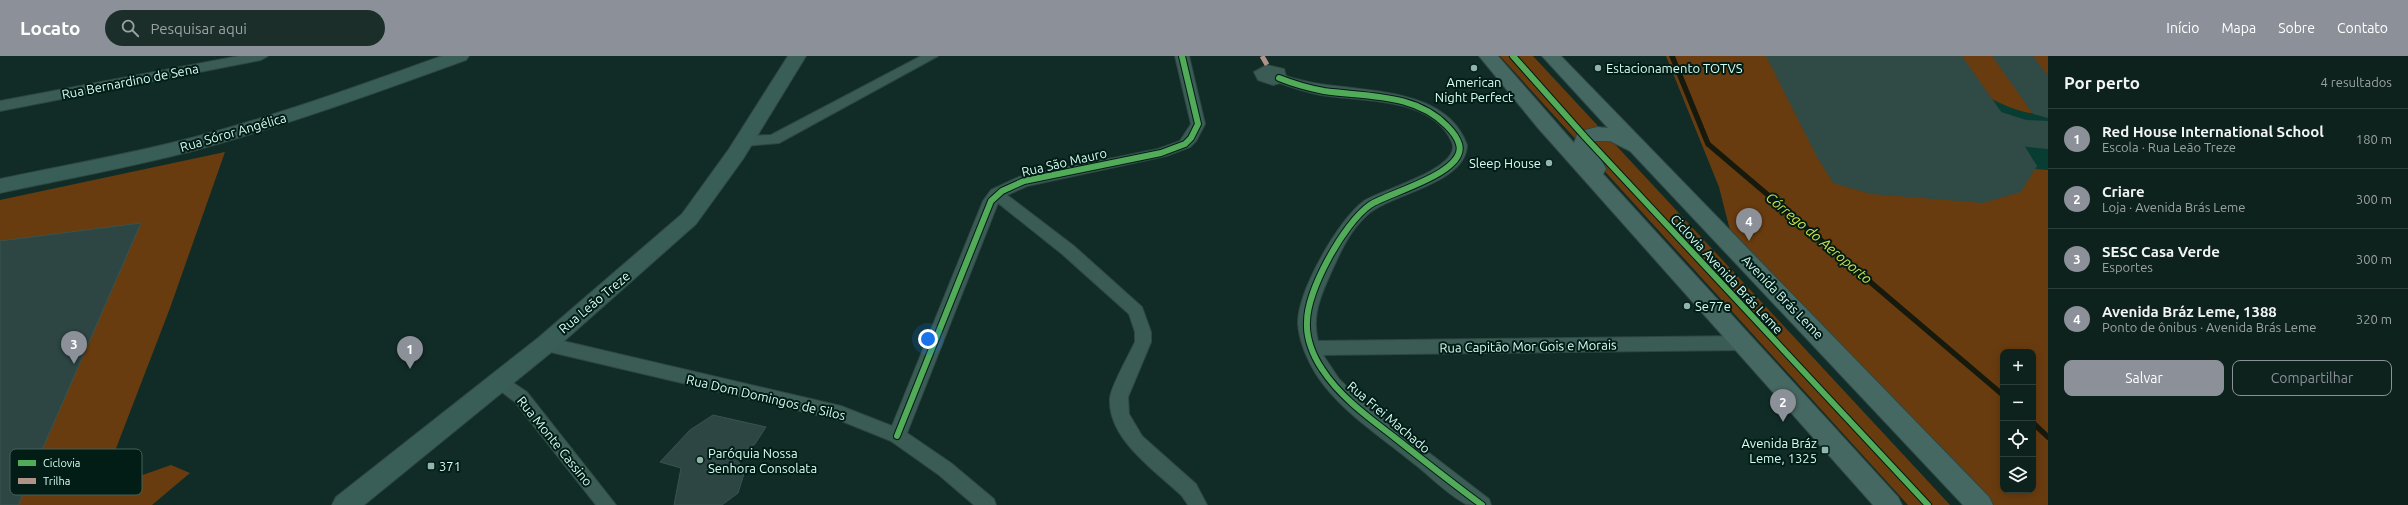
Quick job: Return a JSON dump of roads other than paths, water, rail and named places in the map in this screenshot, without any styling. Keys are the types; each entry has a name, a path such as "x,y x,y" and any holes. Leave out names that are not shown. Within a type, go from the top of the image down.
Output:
{"main road":[{"name":"Rua Sóror Angélica","path":"0,186 161,152 222,136 314,108 460,56"},
{"name":"Rua Leão Treze","path":"345,505 546,344 689,219 745,141 797,56"},
{"path":"1488,56 1612,197 1889,505"},
{"name":"Avenida Brás Leme","path":"1551,56 1662,170 1980,505"},
{"path":"1612,197 1587,154 1584,146 1585,137 1603,133 1627,140 1662,170"}],"street":[{"name":"Rua Bernardino de Sena","path":"0,106 261,56"},
{"path":"745,141 774,140 931,56"},
{"name":"Rua São Mauro","path":"996,194 1024,181 1161,153 1185,144 1194,133 1198,124 1182,56"},
{"name":"Rua Frei Machado","path":"1262,56 1274,73 1306,88 1399,100 1417,105 1436,115 1449,126 1457,138 1460,147 1457,157 1451,166 1369,205 1346,229 1330,254 1310,302 1307,328 1312,348 1326,375 1357,408 1482,505"},
{"path":"897,436 982,219 996,194 1068,250 1136,311 1144,332 1143,342 1119,397 1120,414 1126,428 1136,441 1189,490 1198,505"},
{"name":"Rua Capitão Mor Gois e Morais","path":"1312,348 1744,343"},
{"name":"Rua Dom Domingos de Silos","path":"546,344 651,370 841,413 897,436 945,468 987,505"},
{"name":"Rua Monte Cassino","path":"500,381 521,397 607,505"}],"waterway":[{"name":"Córrego do Aeroporto","path":"1672,56 1708,144 2000,392"},
{"name":"Córrego do Aeroporto","path":"2036,426 2048,437"}],"place":[{"name":"American Night Perfect","path":"1474,68"},
{"name":"Estacionamento TOTVS","path":"1598,68"},
{"name":"Sleep House","path":"1549,163"},
{"name":"Avenida Bráz Leme, 1388","path":"1749,241"},
{"name":"Se77e","path":"1687,306"},
{"name":"SESC Casa Verde","path":"74,364"},
{"name":"Red House International School","path":"410,369"},
{"name":"Criare","path":"1783,422"},
{"name":"Avenida Bráz Leme, 1325","path":"1825,450"},
{"name":"Paróquia Nossa Senhora Consolata","path":"700,460"},
{"name":"371","path":"431,466"}]}
